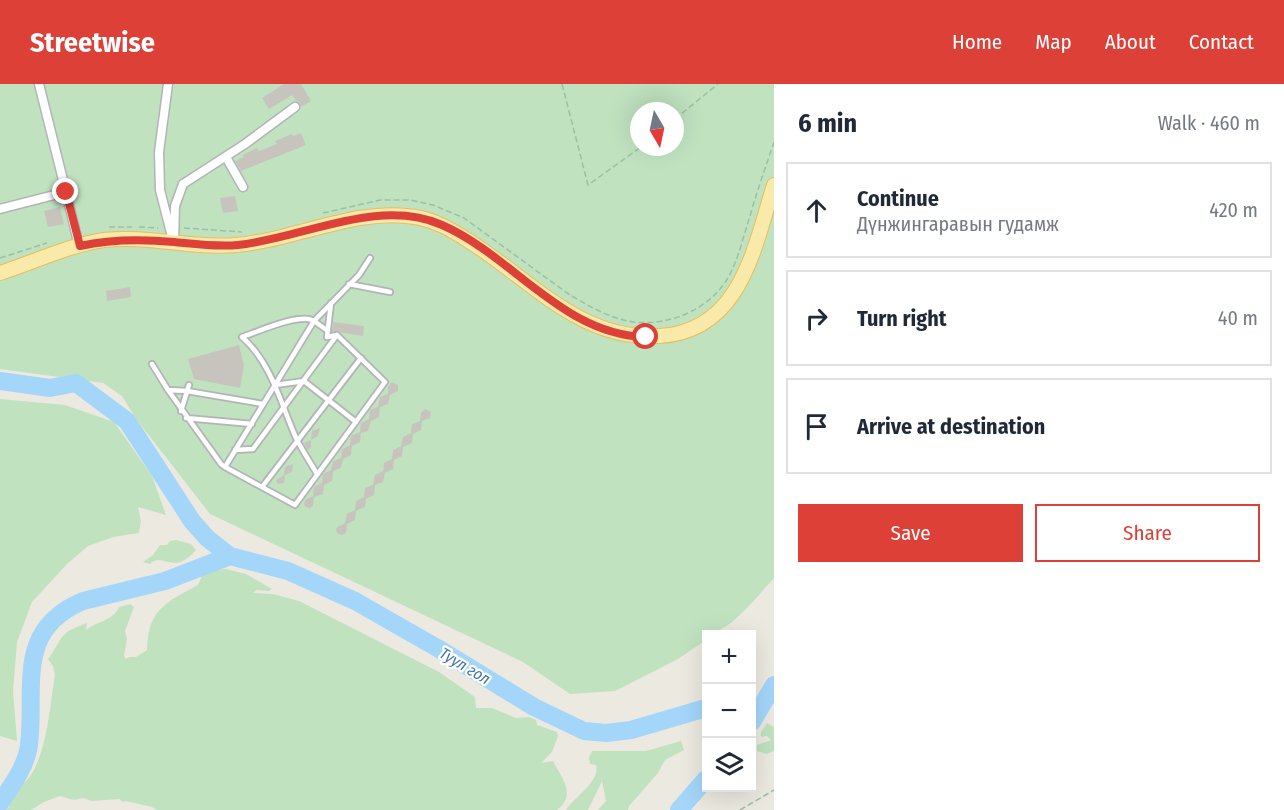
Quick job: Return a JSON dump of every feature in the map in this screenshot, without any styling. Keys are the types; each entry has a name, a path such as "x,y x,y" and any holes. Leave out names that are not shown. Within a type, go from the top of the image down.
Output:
{"main road":[{"path":"0,273 80,246 113,240 172,233 235,245 268,241 370,215 394,214 417,217 453,231 490,254 549,299 594,325 631,337 665,336 687,332 708,321 724,307 738,288 774,185"}],"street":[{"path":"39,84 80,246"},
{"path":"168,84 159,152 160,190 172,233"},
{"path":"172,233 175,206 183,184 226,157 296,106"},
{"path":"226,157 243,187"},
{"path":"0,210 66,192"}],"lane":[{"path":"225,467 314,321 358,275 370,258"},
{"path":"349,284 390,291"},
{"path":"331,303 327,337 336,335"},
{"path":"317,474 298,441 275,385 253,347 242,337 298,319 309,318 328,331"},
{"path":"152,364 186,418 225,467 295,505 385,382 336,335"},
{"path":"235,450 253,449 336,335"},
{"path":"262,487 361,358"},
{"path":"275,385 304,381 330,399 356,422"},
{"path":"168,390 188,388 263,404"},
{"path":"182,411 188,388"},
{"path":"186,418 252,424"}],"path":[{"path":"562,84 588,185 630,155"},
{"path":"684,112 718,84"},
{"path":"321,214 380,200 410,200 433,206 464,219 580,301 628,320 661,320 685,314 704,304 726,280 740,246 774,142"},
{"path":"105,228 115,226 172,233 246,232"},
{"path":"0,258 49,242"},
{"path":"740,810 774,790"}],"green space":[{"path":"0,84 774,84 774,578 743,612 724,628 702,630 702,643 678,659 615,691 570,694 523,662 210,514 137,420 122,396 103,383 0,369"},
{"path":"0,399 65,405 114,422 152,476 166,515 138,507 141,521 139,533 113,537 88,546 67,564 32,602 17,642 13,691 17,741 0,736"},
{"path":"176,540 191,544 196,550 181,562 159,560 150,564 143,562 153,555 160,545 167,545 170,541"},
{"path":"226,569 246,574 272,589 269,591 256,590 253,593 273,594 299,601 439,672 475,697 476,708 492,708 516,718 529,717 536,720 537,725 557,732 558,736 552,752 541,763 553,761 560,774 567,792 563,804 557,810 157,810 119,799 92,801 60,796 31,810 5,810 9,807 8,803 14,788 26,781 39,759 55,675 48,659 63,636 87,623 86,630 109,618 119,607 130,604 134,607 125,631 127,639 124,656 126,659 136,657 147,650 151,625 160,609 198,585 202,576 213,570"},
{"path":"767,723 774,727 774,751 767,754 757,751 757,745 771,740 767,736 761,737 761,732"},
{"path":"681,741 684,750 665,760 658,773 628,810 598,810 606,801 602,781 588,810 566,810 594,777 596,765 590,764 589,757 592,751 646,751"}],"building":[{"path":"284,84 301,84 311,101 301,107 292,95 269,109 262,98"},
{"path":"301,133 306,145 241,171 235,161 257,148 259,151 277,144 275,141"},
{"path":"235,196 238,211 223,213 220,198"},
{"path":"60,207 64,224 48,227 44,211"},
{"path":"130,287 131,297 107,301 106,291"},
{"path":"333,322 364,326 363,336 332,331"},
{"path":"239,345 244,365 240,388 194,379 188,359"},
{"path":"392,382 398,385 398,391 390,395 388,404 380,407 379,417 371,421 368,431 361,433 360,442 352,446 351,455 343,459 341,468 333,471 332,481 324,485 323,494 314,497 313,506 306,507 305,500 313,496 314,487 322,483 323,474 331,470 333,461 341,458 342,449 350,445 351,436 360,432 361,423 369,419 370,410 378,407 380,397 388,394 388,387"},
{"path":"425,409 431,412 430,418 422,421 421,430 413,434 412,443 403,447 402,456 394,460 393,469 385,473 383,482 375,485 374,495 366,499 365,507 356,511 355,520 347,524 346,533 338,534 337,527 345,523 347,514 355,510 356,501 364,497 365,488 373,485 375,475 383,471 384,463 392,459 393,450 401,446 403,437 411,433 412,424 420,421 421,413"},
{"path":"320,428 318,436 311,440 312,431"},
{"path":"311,440 311,447 308,450 304,443"},
{"path":"293,464 292,472 285,475 284,483 278,484 276,480 284,475 285,467"}],"waterway":[{"name":"Туул гол","path":"0,381 50,388 76,383 127,421 192,521 207,538 230,556"},
{"name":"Туул гол","path":"0,803 25,761 29,745 33,662 37,644 46,628 61,613 83,601 165,581 230,556 288,571 355,601 534,707 584,731 606,733 631,730 702,709"},
{"name":"Туул гол","path":"756,715 774,685"},
{"name":"Туул гол","path":"679,810 702,784"}],"route":[{"path":"66,192 80,246 104,240 132,239 235,245 268,241 370,215 394,214 417,217 441,225 470,241 572,314 612,332 631,337 646,337"}]}
